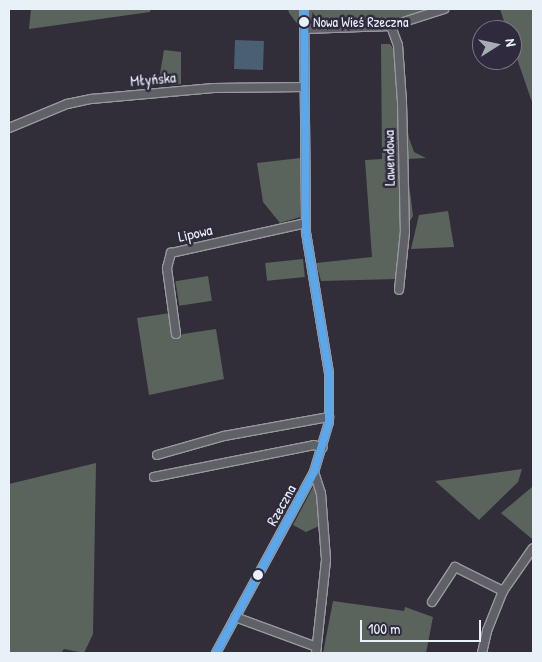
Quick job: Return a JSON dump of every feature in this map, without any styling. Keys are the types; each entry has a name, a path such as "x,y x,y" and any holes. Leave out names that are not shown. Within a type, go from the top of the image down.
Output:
{"street":[{"name":"Rzeczna","path":"216,653 314,472 323,448 329,417 329,373 306,223 304,9"},
{"path":"304,29 391,26 444,9"},
{"name":"Lawendowa","path":"391,26 398,45 402,102 405,231 399,290"},
{"name":"Młyńska","path":"9,128 68,104 91,99 149,92 306,87"},
{"name":"Lipowa","path":"176,334 167,268 172,253 306,223"},
{"path":"157,455 224,436 329,417"},
{"path":"154,477 314,445 323,448"},
{"path":"235,617 316,650 326,560 321,493 314,472"},
{"path":"482,653 487,631 503,591 533,548"},
{"path":"432,602 455,567 503,591"}],"shaded area":[{"path":"31,9 151,9 150,12 29,29"},
{"path":"288,9 299,9 299,26 289,13"},
{"path":"309,9 438,9 394,22 316,25 310,21"},
{"path":"500,9 533,9 533,105 521,70 522,20 504,20"},
{"path":"381,44 390,44 395,51 409,138 414,152 426,158 406,159 413,216 403,232 397,279 321,281 316,263 372,257 365,160 382,159"},
{"path":"164,50 181,52 181,84 158,86"},
{"path":"300,158 300,217 280,223 263,202 257,163"},
{"path":"448,211 454,247 411,249 419,215"},
{"path":"303,259 305,277 267,281 265,263"},
{"path":"208,276 212,301 179,306 175,281"},
{"path":"170,313 174,339 183,334 216,329 224,379 149,395 137,318"},
{"path":"96,463 93,634 84,653 64,649 61,653 9,653 9,484"},
{"path":"522,469 518,482 479,520 435,481"},
{"path":"313,487 318,488 321,518 319,526 306,532 293,525"},
{"path":"532,487 533,489 532,539 501,513"},
{"path":"333,601 404,611 405,607 433,617 426,653 323,653"}],"water":[{"path":"235,40 264,41 263,70 234,69"}],"transit line":[{"path":"216,653 314,472 329,422 329,373 306,232 304,9"}],"place":[{"name":"Nowa Wieś Rzeczna","path":"304,22"}]}
